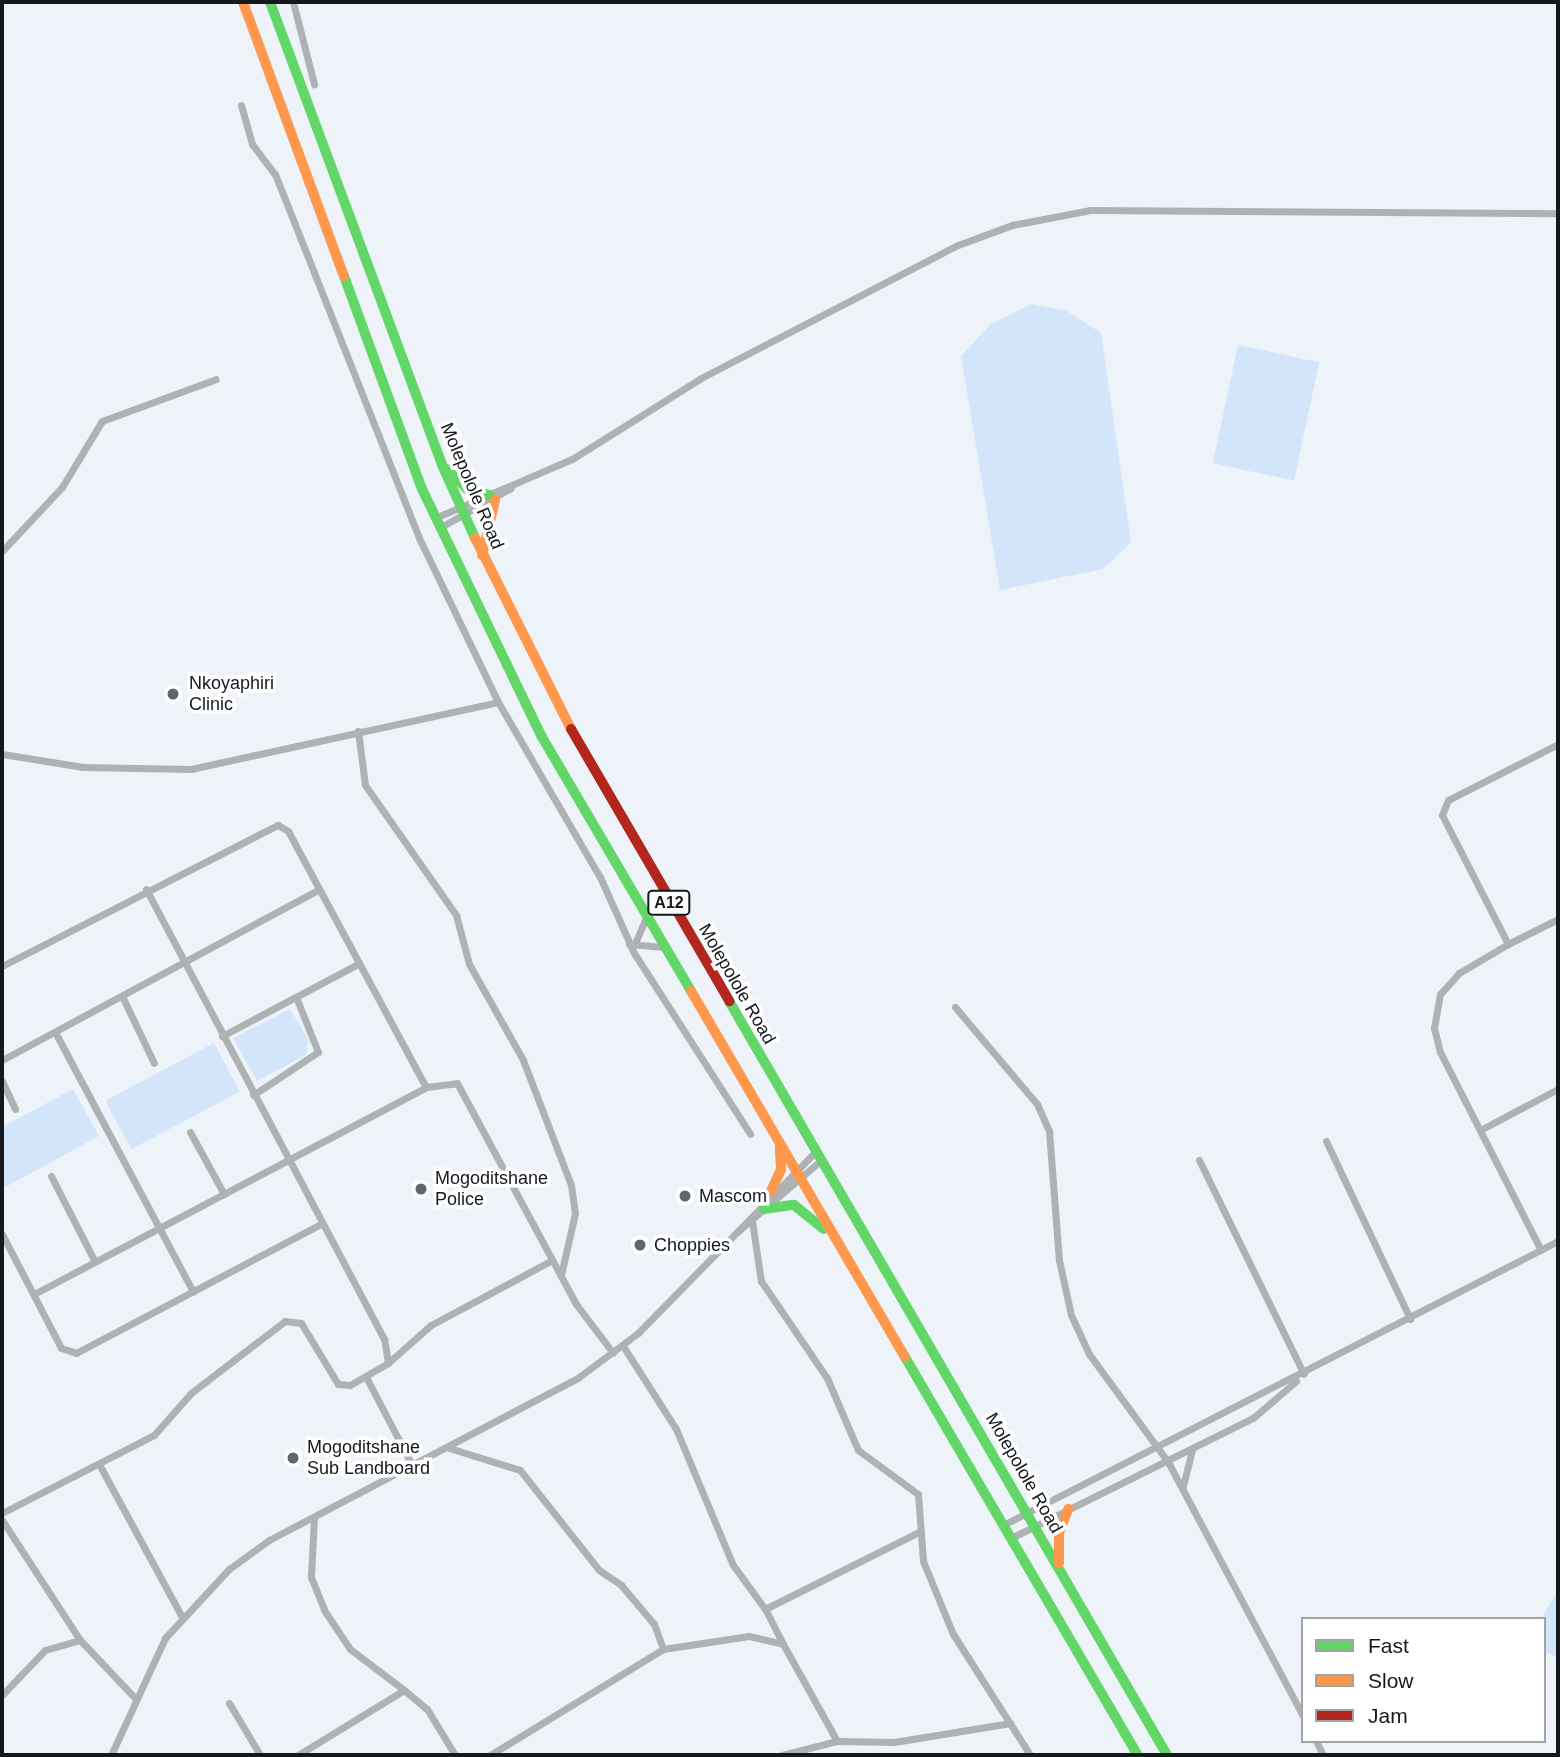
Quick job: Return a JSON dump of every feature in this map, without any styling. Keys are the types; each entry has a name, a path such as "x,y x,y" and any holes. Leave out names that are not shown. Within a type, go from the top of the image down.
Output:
{"main road":[{"name":"A12","path":"243,2 437,523 541,737 1138,1755"},
{"name":"Molepolole Road","path":"270,2 442,465 482,558 609,801 1028,1513 1167,1755"},
{"path":"442,465 467,489 492,497 482,558"},
{"path":"771,1191 782,1164 778,1140"},
{"path":"764,1209 794,1205 835,1241"},
{"path":"1060,1569 1059,1533 1068,1508"}],"street":[{"path":"293,2 314,83"},
{"path":"241,105 252,144 275,174 421,542 498,702 600,877 632,943 750,1134"},
{"path":"437,523 572,459 701,378 958,245 1012,225 1091,210 1558,213"},
{"path":"2,551 62,487 102,421 216,379"},
{"path":"2,754 83,767 191,769 498,702"},
{"path":"358,731 365,785 456,915 470,964 523,1059 573,1192 561,1276"},
{"path":"1508,944 1442,815 1448,800 1558,744"},
{"path":"2,966 146,889 278,825 288,831 426,1087"},
{"path":"146,889 384,1339 388,1363"},
{"path":"2,1060 318,890"},
{"path":"632,943 646,915"},
{"path":"1541,1250 1482,1129 1440,1052 1434,1028 1440,994 1459,973 1558,919"},
{"path":"632,943 665,947"},
{"path":"222,1036 358,964"},
{"path":"122,996 154,1063"},
{"path":"253,1095 318,1052 296,997"},
{"path":"955,1007 1037,1104 1049,1131 1059,1260 1071,1315 1089,1354 1168,1462 1301,1712"},
{"path":"55,1032 192,1292"},
{"path":"2,1081 15,1109"},
{"path":"34,1294 426,1087 457,1083 466,1093 561,1276 613,1353"},
{"path":"1482,1129 1558,1089"},
{"path":"190,1132 224,1195"},
{"path":"1326,1141 1410,1319"},
{"path":"111,1755 134,1697 182,1616 229,1569 314,1517 449,1448 613,1353 737,1232 771,1191 818,1156"},
{"path":"1199,1160 1304,1374"},
{"path":"737,1232 764,1209 797,1172"},
{"path":"51,1176 94,1260"},
{"path":"752,1221 755,1260 771,1299 827,1378 858,1450 918,1493 923,1560 953,1634 1030,1755"},
{"path":"2,1234 61,1348 76,1353 321,1224"},
{"path":"1003,1525 1304,1374 1558,1241"},
{"path":"2,1514 100,1466 153,1435 191,1393 285,1321 301,1323 338,1384 366,1377 388,1363 431,1325 552,1260"},
{"path":"622,1346 676,1429 733,1565 765,1609 837,1741"},
{"path":"1011,1538 1253,1418 1304,1374"},
{"path":"366,1377 412,1467"},
{"path":"449,1448 520,1470 599,1570 621,1585 654,1623 663,1649"},
{"path":"1182,1489 1192,1450"},
{"path":"100,1466 182,1616"},
{"path":"1075,1490 1083,1501"},
{"path":"314,1517 311,1577 324,1610 351,1649 427,1709 454,1755"},
{"path":"2,1520 80,1640 134,1697"},
{"path":"765,1609 921,1531"},
{"path":"490,1755 663,1649 749,1636 783,1644"},
{"path":"2,1695 45,1650 80,1640"},
{"path":"298,1755 404,1690"},
{"path":"229,1703 260,1755"},
{"path":"782,1755 837,1741 894,1742 1010,1723"}],"shaded area":[{"path":"1032,304 1067,311 1101,333 1131,542 1103,569 1000,590 961,356 991,324"},
{"path":"1238,345 1319,362 1294,481 1213,463"},
{"path":"290,1009 308,1039 306,1055 257,1081 233,1038"},
{"path":"214,1043 240,1092 131,1149 105,1101"},
{"path":"73,1089 99,1136 2,1189 2,1127"},
{"path":"1558,1590 1558,1657 1546,1653 1546,1617 1542,1617"}],"traffic: fast":[{"path":"270,2 442,465 475,538"},
{"path":"344,276 422,489 542,737 691,991"},
{"path":"447,469 467,489 490,495"},
{"path":"729,1001 1167,1755"},
{"path":"764,1209 794,1205 824,1229"},
{"path":"905,1357 1138,1755"}],"traffic: slow":[{"path":"243,2 344,276"},
{"path":"482,555 495,500"},
{"path":"475,538 571,729"},
{"path":"691,991 905,1357"},
{"path":"771,1191 781,1170 780,1148"},
{"path":"1059,1563 1059,1533 1068,1509"}],"traffic: jam":[{"path":"571,729 729,1001"}],"place":[{"name":"Nkoyaphiri Clinic","path":"173,694"},
{"name":"Mogoditshane Police","path":"421,1189"},
{"name":"Mascom","path":"685,1196"},
{"name":"Choppies","path":"640,1245"},
{"name":"Mogoditshane Sub Landboard","path":"293,1458"}]}
